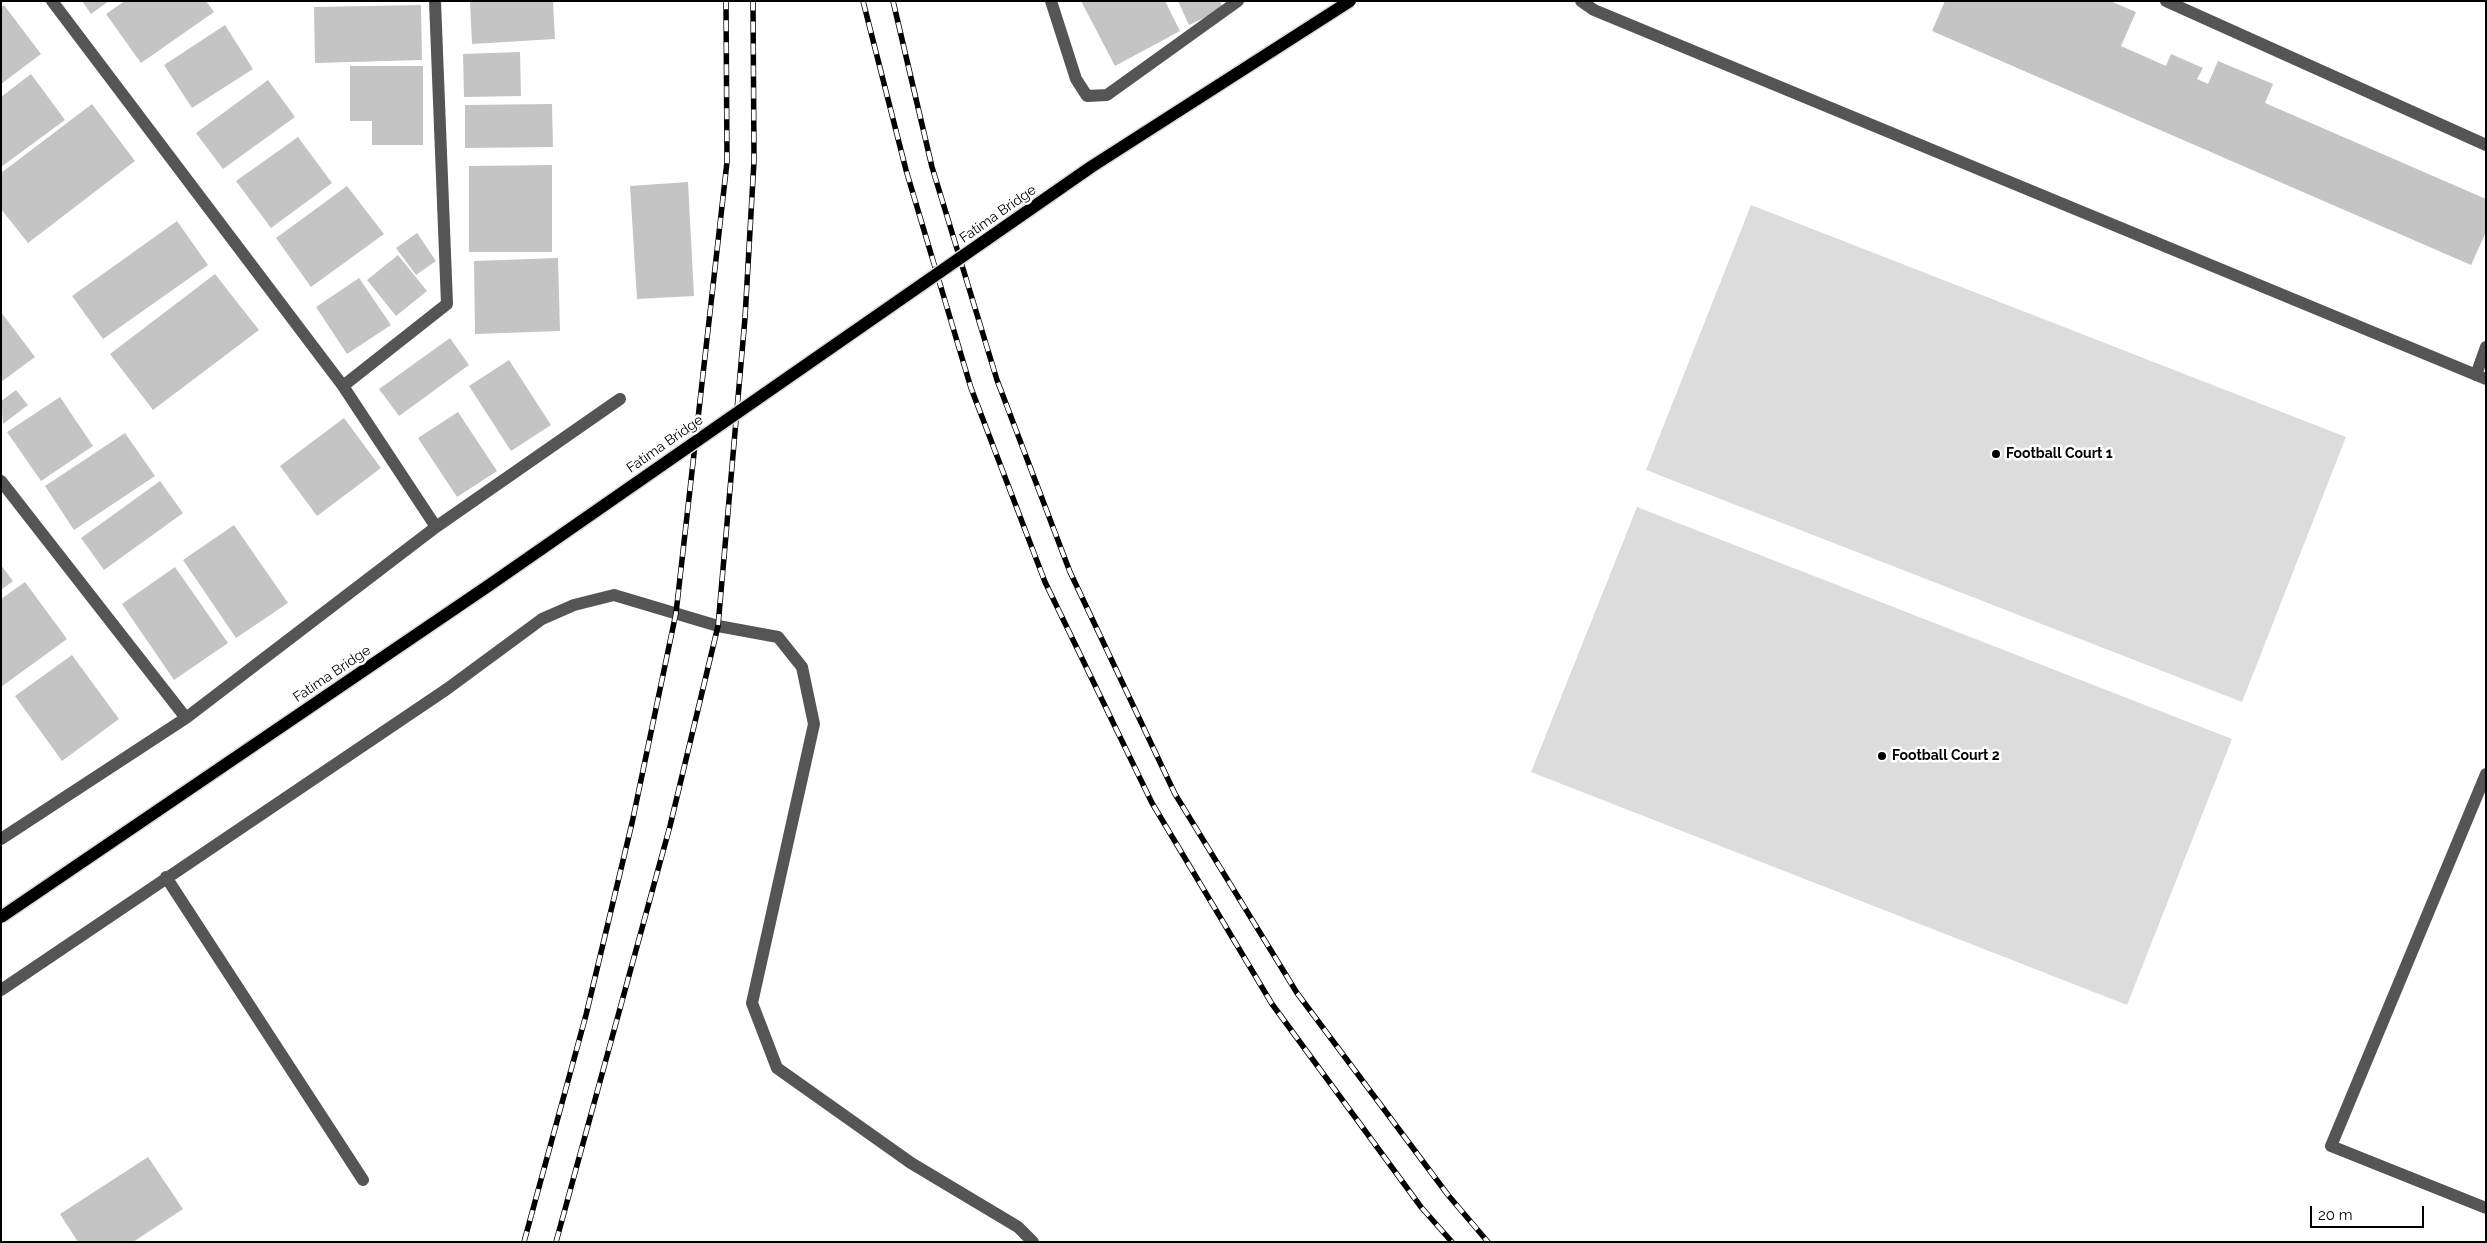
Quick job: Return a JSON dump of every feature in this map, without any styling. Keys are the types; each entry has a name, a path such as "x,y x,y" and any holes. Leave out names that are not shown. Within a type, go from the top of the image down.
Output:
{"main road":[{"name":"Fatima Bridge","path":"1,917 504,574 1092,167 1350,1"}],"street":[{"path":"52,1 343,386 436,527"},
{"path":"343,386 447,304 435,1"},
{"path":"1051,1 1076,80 1087,96 1107,95 1238,1"},
{"path":"1580,1 1603,14 2481,377 2486,347"},
{"path":"2166,1 2486,145"},
{"path":"1,839 186,718 436,527 620,399"},
{"path":"1,481 186,718"},
{"path":"1,990 447,689 542,619 574,604 614,595 718,626 778,636 802,667 814,724 752,1003 777,1068 911,1163 1018,1228 1033,1242"},
{"path":"2486,774 2331,1146 2486,1208"},
{"path":"166,877 363,1180"}],"shaded area":[{"name":"Football Court 1","path":"1751,205 2346,437 2242,702 1646,470"},
{"name":"Football Court 2","path":"1637,507 2232,739 2127,1005 1531,772"}],"building":[{"path":"82,1 109,1 91,14"},
{"path":"125,1 206,1 214,12 141,63 106,14"},
{"path":"470,1 553,1 555,39 472,44"},
{"path":"1081,1 1165,1 1180,31 1115,66"},
{"path":"1178,1 1220,1 1223,9 1189,25"},
{"path":"1945,1 2110,1 2136,12 2121,46 2166,66 2171,54 2203,68 2197,79 2208,84 2218,61 2273,84 2265,103 2486,199 2486,232 2471,265 1932,31"},
{"path":"4,5 41,54 1,84 1,8"},
{"path":"421,5 422,60 315,63 314,7"},
{"path":"225,25 253,69 192,108 164,65"},
{"path":"520,52 521,96 464,97 463,54"},
{"path":"350,66 423,66 423,145 372,145 372,121 350,121"},
{"path":"31,74 65,120 1,167 1,97"},
{"path":"268,80 295,117 223,169 196,133"},
{"path":"92,104 135,161 28,243 1,209 1,173"},
{"path":"552,104 553,147 465,148 465,105"},
{"path":"298,137 332,183 271,228 236,181"},
{"path":"552,165 552,252 469,252 469,166"},
{"path":"688,182 694,296 637,299 630,186"},
{"path":"347,186 384,234 311,287 276,238"},
{"path":"177,221 208,265 103,339 72,296"},
{"path":"417,233 436,261 416,275 396,248"},
{"path":"398,255 427,291 396,316 367,280"},
{"path":"558,258 560,331 475,334 474,261"},
{"path":"215,274 259,330 153,410 110,354"},
{"path":"359,278 391,325 347,354 316,307"},
{"path":"1,312 35,357 1,382"},
{"path":"450,338 469,365 399,416 379,389"},
{"path":"509,360 551,425 511,451 469,386"},
{"path":"16,390 28,405 3,424 1,401"},
{"path":"60,397 93,446 41,481 7,432"},
{"path":"458,412 497,471 457,497 418,438"},
{"path":"344,418 381,468 317,516 280,466"},
{"path":"125,433 155,476 74,530 45,486"},
{"path":"160,481 183,513 104,570 81,538"},
{"path":"234,525 288,603 236,638 183,560"},
{"path":"1,565 13,581 1,590"},
{"path":"175,567 228,643 174,680 122,604"},
{"path":"25,582 67,639 1,687 1,599"},
{"path":"72,655 119,719 62,761 15,696"},
{"path":"148,1157 183,1209 133,1242 78,1242 60,1214"}],"railway":[{"path":"524,1242 586,1015 632,823 676,613 727,162 726,1"},
{"path":"556,1242 670,826 718,626 745,318 754,161 753,1"},
{"path":"863,1 906,170 971,388 1045,582 1152,803 1272,1004 1421,1207 1452,1242"},
{"path":"893,1 932,167 997,380 1070,572 1175,794 1297,993 1448,1195 1488,1242"}],"place":[{"name":"Football Court 1","path":"1996,454"},
{"name":"Football Court 2","path":"1882,756"}]}
